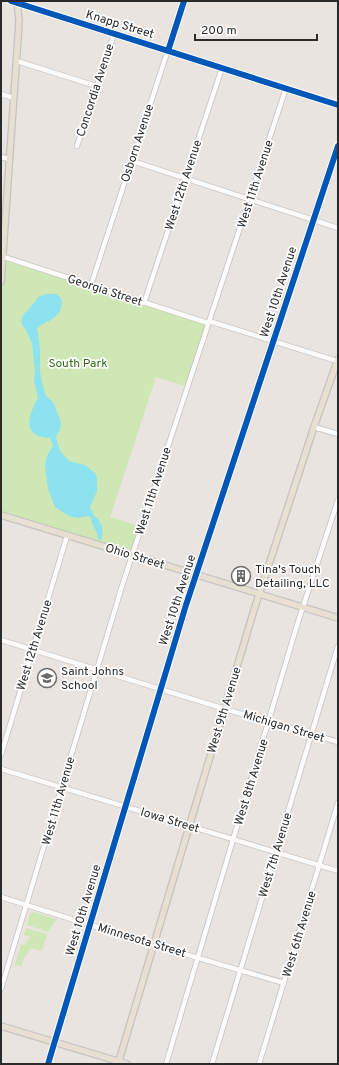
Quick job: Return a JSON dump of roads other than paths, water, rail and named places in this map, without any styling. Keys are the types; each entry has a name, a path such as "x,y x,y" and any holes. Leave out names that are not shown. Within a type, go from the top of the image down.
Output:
{"main road":[{"path":"1,282 4,207 10,159 17,61 19,20 17,2"},
{"name":"West 9th Avenue","path":"119,1063 259,595 314,427 338,360"},
{"name":"Ohio Street","path":"1,515 338,618"},
{"path":"1,1026 119,1063 127,1064"}],"street":[{"name":"Knapp Street","path":"10,1 338,105"},
{"name":"Osborn Avenue","path":"91,286 184,1"},
{"name":"Concordia Avenue","path":"77,146 114,34"},
{"path":"17,61 96,86"},
{"name":"West 12th Avenue","path":"144,303 222,68"},
{"name":"West 11th Avenue","path":"1,989 132,556 286,88"},
{"path":"1,94 14,98"},
{"name":"West 10th Avenue","path":"48,1064 196,575 338,146"},
{"path":"1,157 10,159"},
{"path":"132,161 338,228"},
{"name":"Georgia Street","path":"2,256 144,303 338,360"},
{"path":"314,427 338,434"},
{"name":"West 8th Avenue","path":"166,1064 303,608 338,500"},
{"name":"West 12th Avenue","path":"1,755 67,536"},
{"name":"Michigan Street","path":"1,640 338,742"},
{"name":"West 7th Avenue","path":"212,1064 338,646"},
{"name":"Iowa Street","path":"1,769 320,864 338,871"},
{"name":"West 6th Avenue","path":"259,1064 338,803"},
{"name":"Minnesota Street","path":"1,897 154,945 284,983"}],"water":[{"path":"46,294 56,294 59,296 62,301 62,305 56,316 37,328 42,383 46,396 53,402 61,422 60,430 56,438 60,451 69,461 85,465 95,473 97,478 97,491 90,507 94,516 99,520 102,526 101,540 98,539 91,518 88,516 77,518 69,516 55,507 48,489 45,465 47,456 53,446 50,438 41,437 34,434 29,424 34,405 38,398 34,380 35,371 32,343 22,325 21,320 38,297"}],"place":[{"name":"Tina's Touch Detailing, LLC","path":"241,576"},
{"name":"Saint Johns School","path":"47,678"}],"park label":[{"name":"South Park","path":"78,363"}]}
